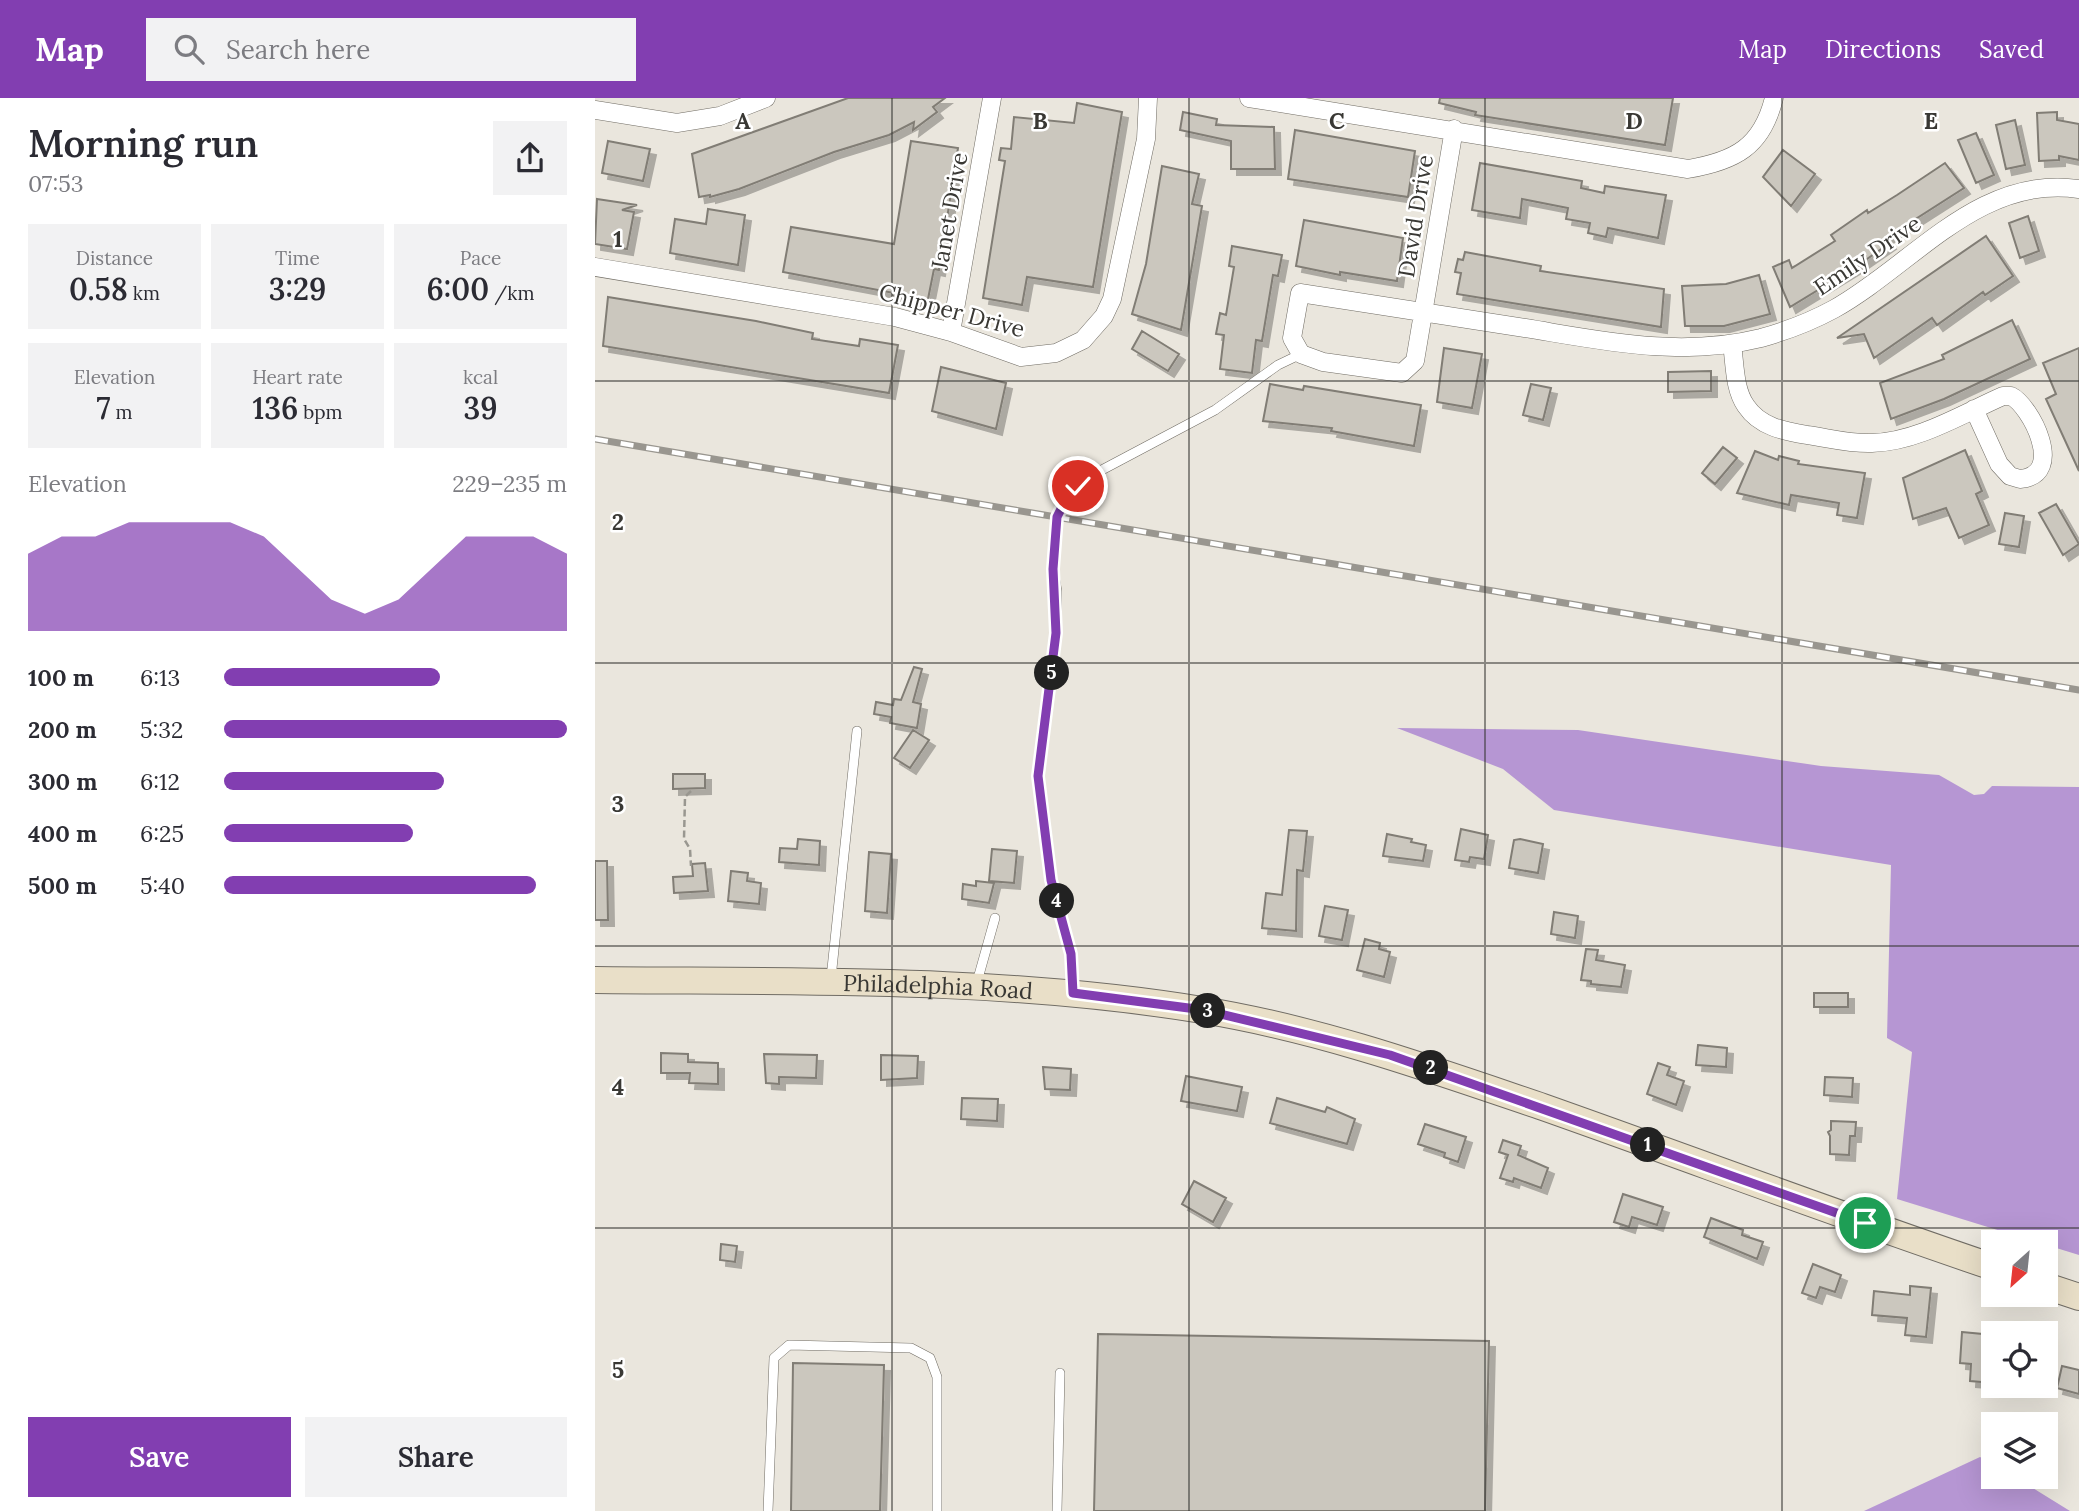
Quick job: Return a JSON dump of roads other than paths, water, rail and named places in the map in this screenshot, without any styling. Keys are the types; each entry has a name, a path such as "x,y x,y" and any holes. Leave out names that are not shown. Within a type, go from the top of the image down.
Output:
{"main road":[{"name":"Philadelphia Road","path":"595,979 975,987 1073,993 1204,1010 1390,1055 1981,1263"},
{"path":"2058,1290 2079,1297"}],"street":[{"path":"595,110 677,123 720,116 766,98"},
{"name":"Janet Drive","path":"951,331 992,98"},
{"name":"Chipper Drive","path":"595,267 895,317 951,331 1021,357 1056,353 1083,340 1096,327 1104,316 1116,284 1146,139 1148,98"},
{"path":"1249,98 1454,129 1688,169 1719,163 1744,149 1765,125 1773,98"},
{"name":"David Drive","path":"1425,311 1300,293 1292,338 1301,354 1323,362 1402,373 1415,361 1425,311 1454,129"},
{"name":"Emily Drive","path":"1425,311 1639,347 1665,349 1733,344 1784,330 1835,309 1975,209 2027,189 2079,189"},
{"path":"1733,344 1738,390 1744,404 1761,421 1785,431 1874,443 1911,436 2003,396 2017,399 2024,407 2044,452 2042,468 2035,474 2020,479 2005,471 1974,409"}],"lane":[{"path":"1073,993 1071,954 1051,880 1038,776 1056,633 1057,591 1053,569 1057,517 1072,492 1098,472 1215,410 1278,365 1301,354"},
{"path":"831,983 857,731"},
{"path":"975,987 995,918"},
{"path":"768,1511 775,1358 789,1345 911,1348 930,1358 937,1377 937,1511"},
{"path":"1056,1511 1060,1373"}],"railway":[{"path":"595,439 2079,690"}]}
